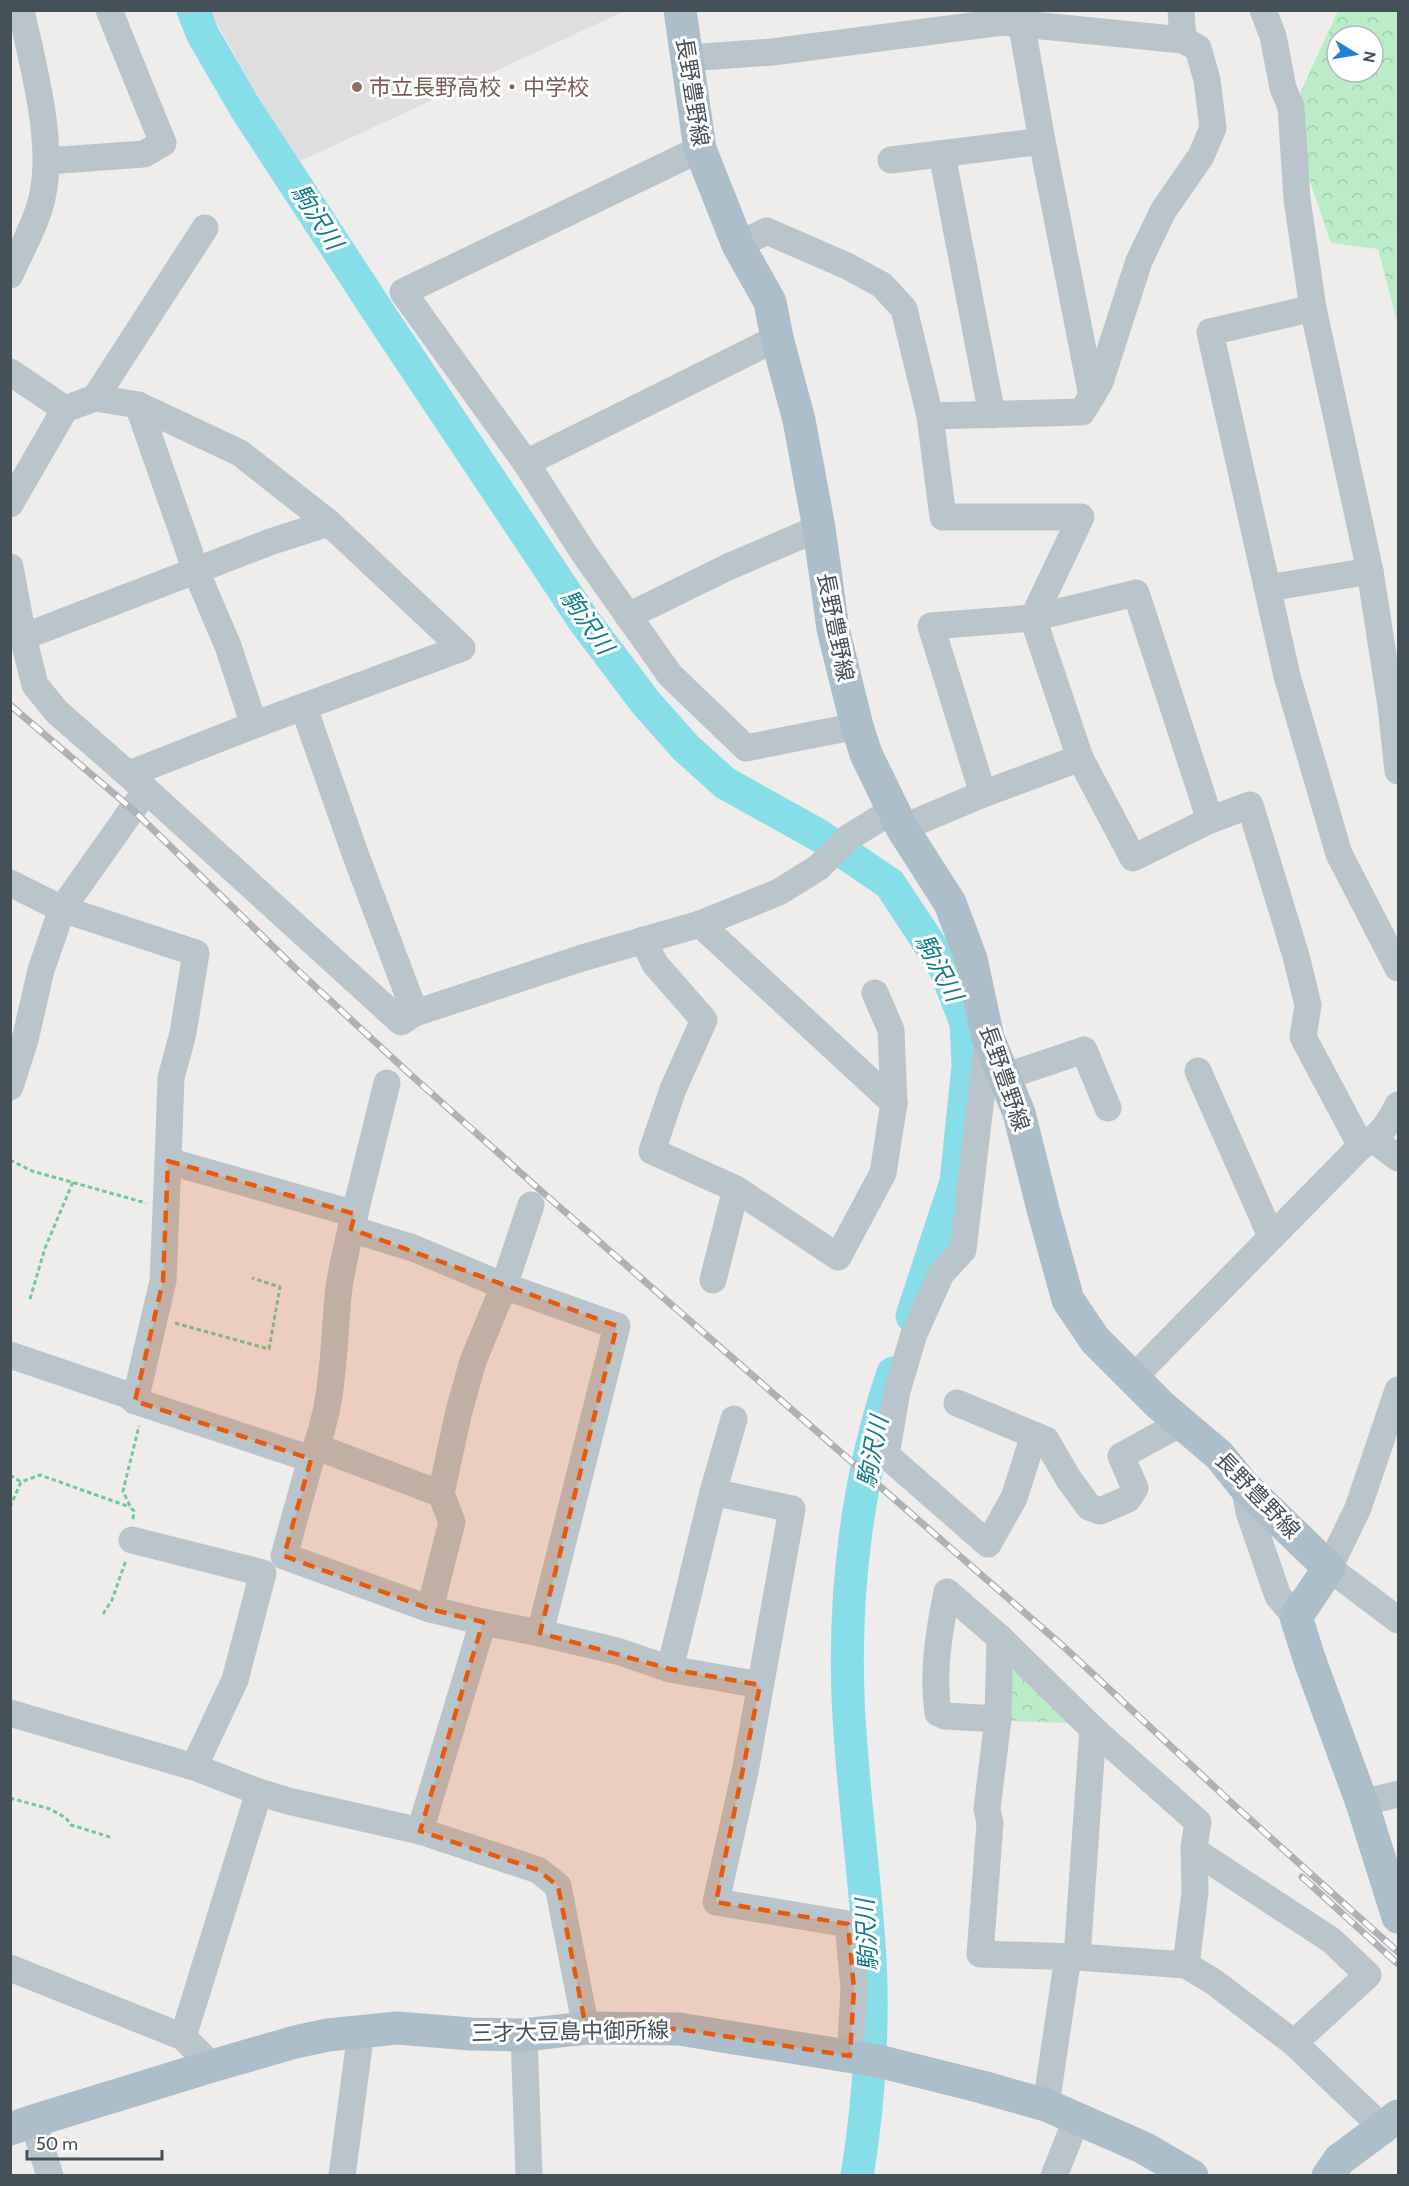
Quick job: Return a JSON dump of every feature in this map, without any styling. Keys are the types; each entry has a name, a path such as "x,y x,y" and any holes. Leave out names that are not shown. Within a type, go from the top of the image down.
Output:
{"main road":[{"name":"長野豊野線","path":"680,10 700,149 738,244 770,302 799,420 819,528 832,629 857,726 866,754 898,819 950,903 971,959 988,1038 1019,1113 1068,1300 1095,1340 1160,1405 1183,1422 1219,1455 1244,1486 1329,1568"},
{"path":"1329,1568 1296,1617 1362,1803 1398,1917"},
{"name":"三才大豆島中御所線","path":"22,2125 295,2042 361,2031 397,2028 471,2034 524,2035 586,2028 679,2029 862,2058 982,2086 1047,2105 1144,2148 1192,2175"},
{"path":"1328,2175 1340,2160 1391,2122"}],"street":[{"path":"10,275 42,199 47,161 22,65 21,10"},
{"path":"47,161 144,154 163,144 109,10"},
{"path":"1181,10 1183,40"},
{"path":"1263,10 1273,36 1283,88 1291,107 1297,200 1313,308 1370,571 1395,704 1398,771"},
{"path":"688,58 772,52 1002,22 1020,17 1183,40 1198,48 1204,68 1213,128 1201,156 1162,211 1139,261 1100,382 1082,412 930,416"},
{"path":"1020,17 1041,141 1092,396"},
{"path":"891,160 1041,141"},
{"path":"700,149 403,292 526,463 582,552 670,675 746,748 857,726"},
{"path":"942,154 992,415"},
{"path":"95,398 205,228"},
{"path":"738,244 767,231 847,266 882,285 904,309 930,416 943,517 1082,517 1033,618 1080,758 1132,858 1210,820 1250,805 1296,956 1308,1005 1303,1037 1368,1143 1398,1158"},
{"path":"1313,308 1210,332 1268,588 1276,633 1339,854 1398,968"},
{"path":"526,463 777,338"},
{"path":"10,372 65,409"},
{"path":"10,504 65,409 95,398 138,405 240,453 329,524 462,648 254,725 137,782 62,909 41,970 25,1040 10,1087"},
{"path":"138,405 196,571 228,646 254,725"},
{"path":"23,638 270,542 329,524"},
{"path":"628,616 728,567 819,528"},
{"path":"10,567 23,638 35,685 57,712 400,1022 415,1013 699,924 779,892 819,867 848,838 898,819 983,794 1080,758"},
{"path":"1268,588 1370,571"},
{"path":"983,794 931,626 1033,618 1136,593 1210,820"},
{"path":"304,708 415,1013"},
{"path":"10,883 62,909 196,953 183,1033 171,1078 168,1209 163,1281 135,1401"},
{"path":"699,924 894,1102"},
{"path":"643,940 655,964 704,1020 673,1089 652,1151 736,1189 838,1257 883,1173 894,1102 891,1030 875,993"},
{"path":"988,1038 963,1250 941,1274 914,1334 897,1391 886,1455 988,1544 1014,1498 1034,1435"},
{"path":"1004,1077 1084,1050 1108,1108"},
{"path":"1198,1071 1271,1236"},
{"path":"194,1767 235,1680 263,1573 284,1556 314,1453 333,1374 338,1295 353,1221 387,1083"},
{"path":"1133,1378 1271,1236 1389,1122 1398,1105"},
{"path":"168,1161 353,1221 504,1286 617,1326 540,1633"},
{"path":"713,1280 736,1189"},
{"path":"430,1609 452,1522 441,1494 459,1411 473,1361 504,1286 531,1205"},
{"path":"10,1355 128,1395 135,1401 314,1453 441,1494"},
{"path":"1398,1390 1358,1508 1329,1568 1398,1620"},
{"path":"957,1403 1046,1440 1089,1507 1100,1511 1128,1499 1135,1488 1122,1456 1183,1422"},
{"path":"670,1669 713,1492 734,1419"},
{"path":"1244,1486 1249,1512 1278,1596 1296,1617"},
{"path":"713,1492 792,1509 745,1772 716,1902 848,1924 862,2058"},
{"path":"132,1540 263,1573"},
{"path":"284,1556 430,1609 617,1651 670,1669 760,1685"},
{"path":"998,1719 945,1716 938,1713 936,1702 938,1635 947,1592 1000,1638 1093,1729 1198,1822 1195,1892 1186,1965"},
{"path":"420,1831 483,1622"},
{"path":"1000,1638 998,1719 987,1809 990,1823 980,1954 1072,1957 1186,1965 1214,1982 1294,2043 1391,2122"},
{"path":"10,1713 194,1767 288,1801 420,1831 538,1870 558,1886 586,2028"},
{"path":"1047,2105 1072,1957 1093,1729"},
{"path":"183,2037 259,1792"},
{"path":"1362,1803 1398,1794"},
{"path":"1195,1851 1330,1940 1368,1975 1294,2043"},
{"path":"10,1968 183,2037 212,2066"},
{"path":"342,2175 361,2031"},
{"path":"524,2035 529,2175"},
{"path":"1054,2175 1077,2118"},
{"path":"22,2125 50,2175"}],"path":[{"path":"10,1160 32,1171 168,1209"},
{"path":"30,1299 45,1248 73,1182"},
{"path":"156,1316 186,1327 269,1349 280,1287 252,1278"},
{"path":"103,1614 112,1600 132,1540 134,1511 130,1508 123,1491 142,1418 135,1401"},
{"path":"10,1475 21,1482"},
{"path":"10,1507 21,1482 40,1475 130,1508"},
{"path":"10,1798 50,1809 66,1818 71,1825 113,1838"}],"highlighted area":[{"path":"168,1161 355,1214 351,1229 617,1326 540,1633 670,1669 760,1685 716,1902 848,1924 854,1989 850,2056 679,2029 586,2028 558,1886 538,1870 420,1831 483,1622 430,1609 284,1556 311,1459 135,1401 163,1281"}],"shaded area":[{"name":"市立長野高校・中学校","path":"210,11 625,11 296,163"}],"green space":[{"path":"1338,11 1398,11 1398,325 1378,249 1331,243 1296,140 1301,91 1325,39 1325,84 1385,84 1385,24 1332,24"},
{"path":"1016,1668 1071,1723 1009,1721 1008,1676"}],"waterway":[{"name":"駒沢川","path":"193,10 203,35 246,109 383,319 585,622 646,703 686,748 725,783 820,836 890,884 944,966 966,1023 968,1066 956,1182 912,1316"},
{"name":"駒沢川","path":"857,2176 868,2085 871,1991 868,1931 849,1726 848,1614 862,1492 893,1373"}],"railway":[{"path":"10,705 132,809 294,967 412,1076 1064,1647 1234,1805 1398,1952"},
{"path":"1302,1877 1398,1964"}],"place":[{"name":"市立長野高校・中学校","path":"357,87"}]}
